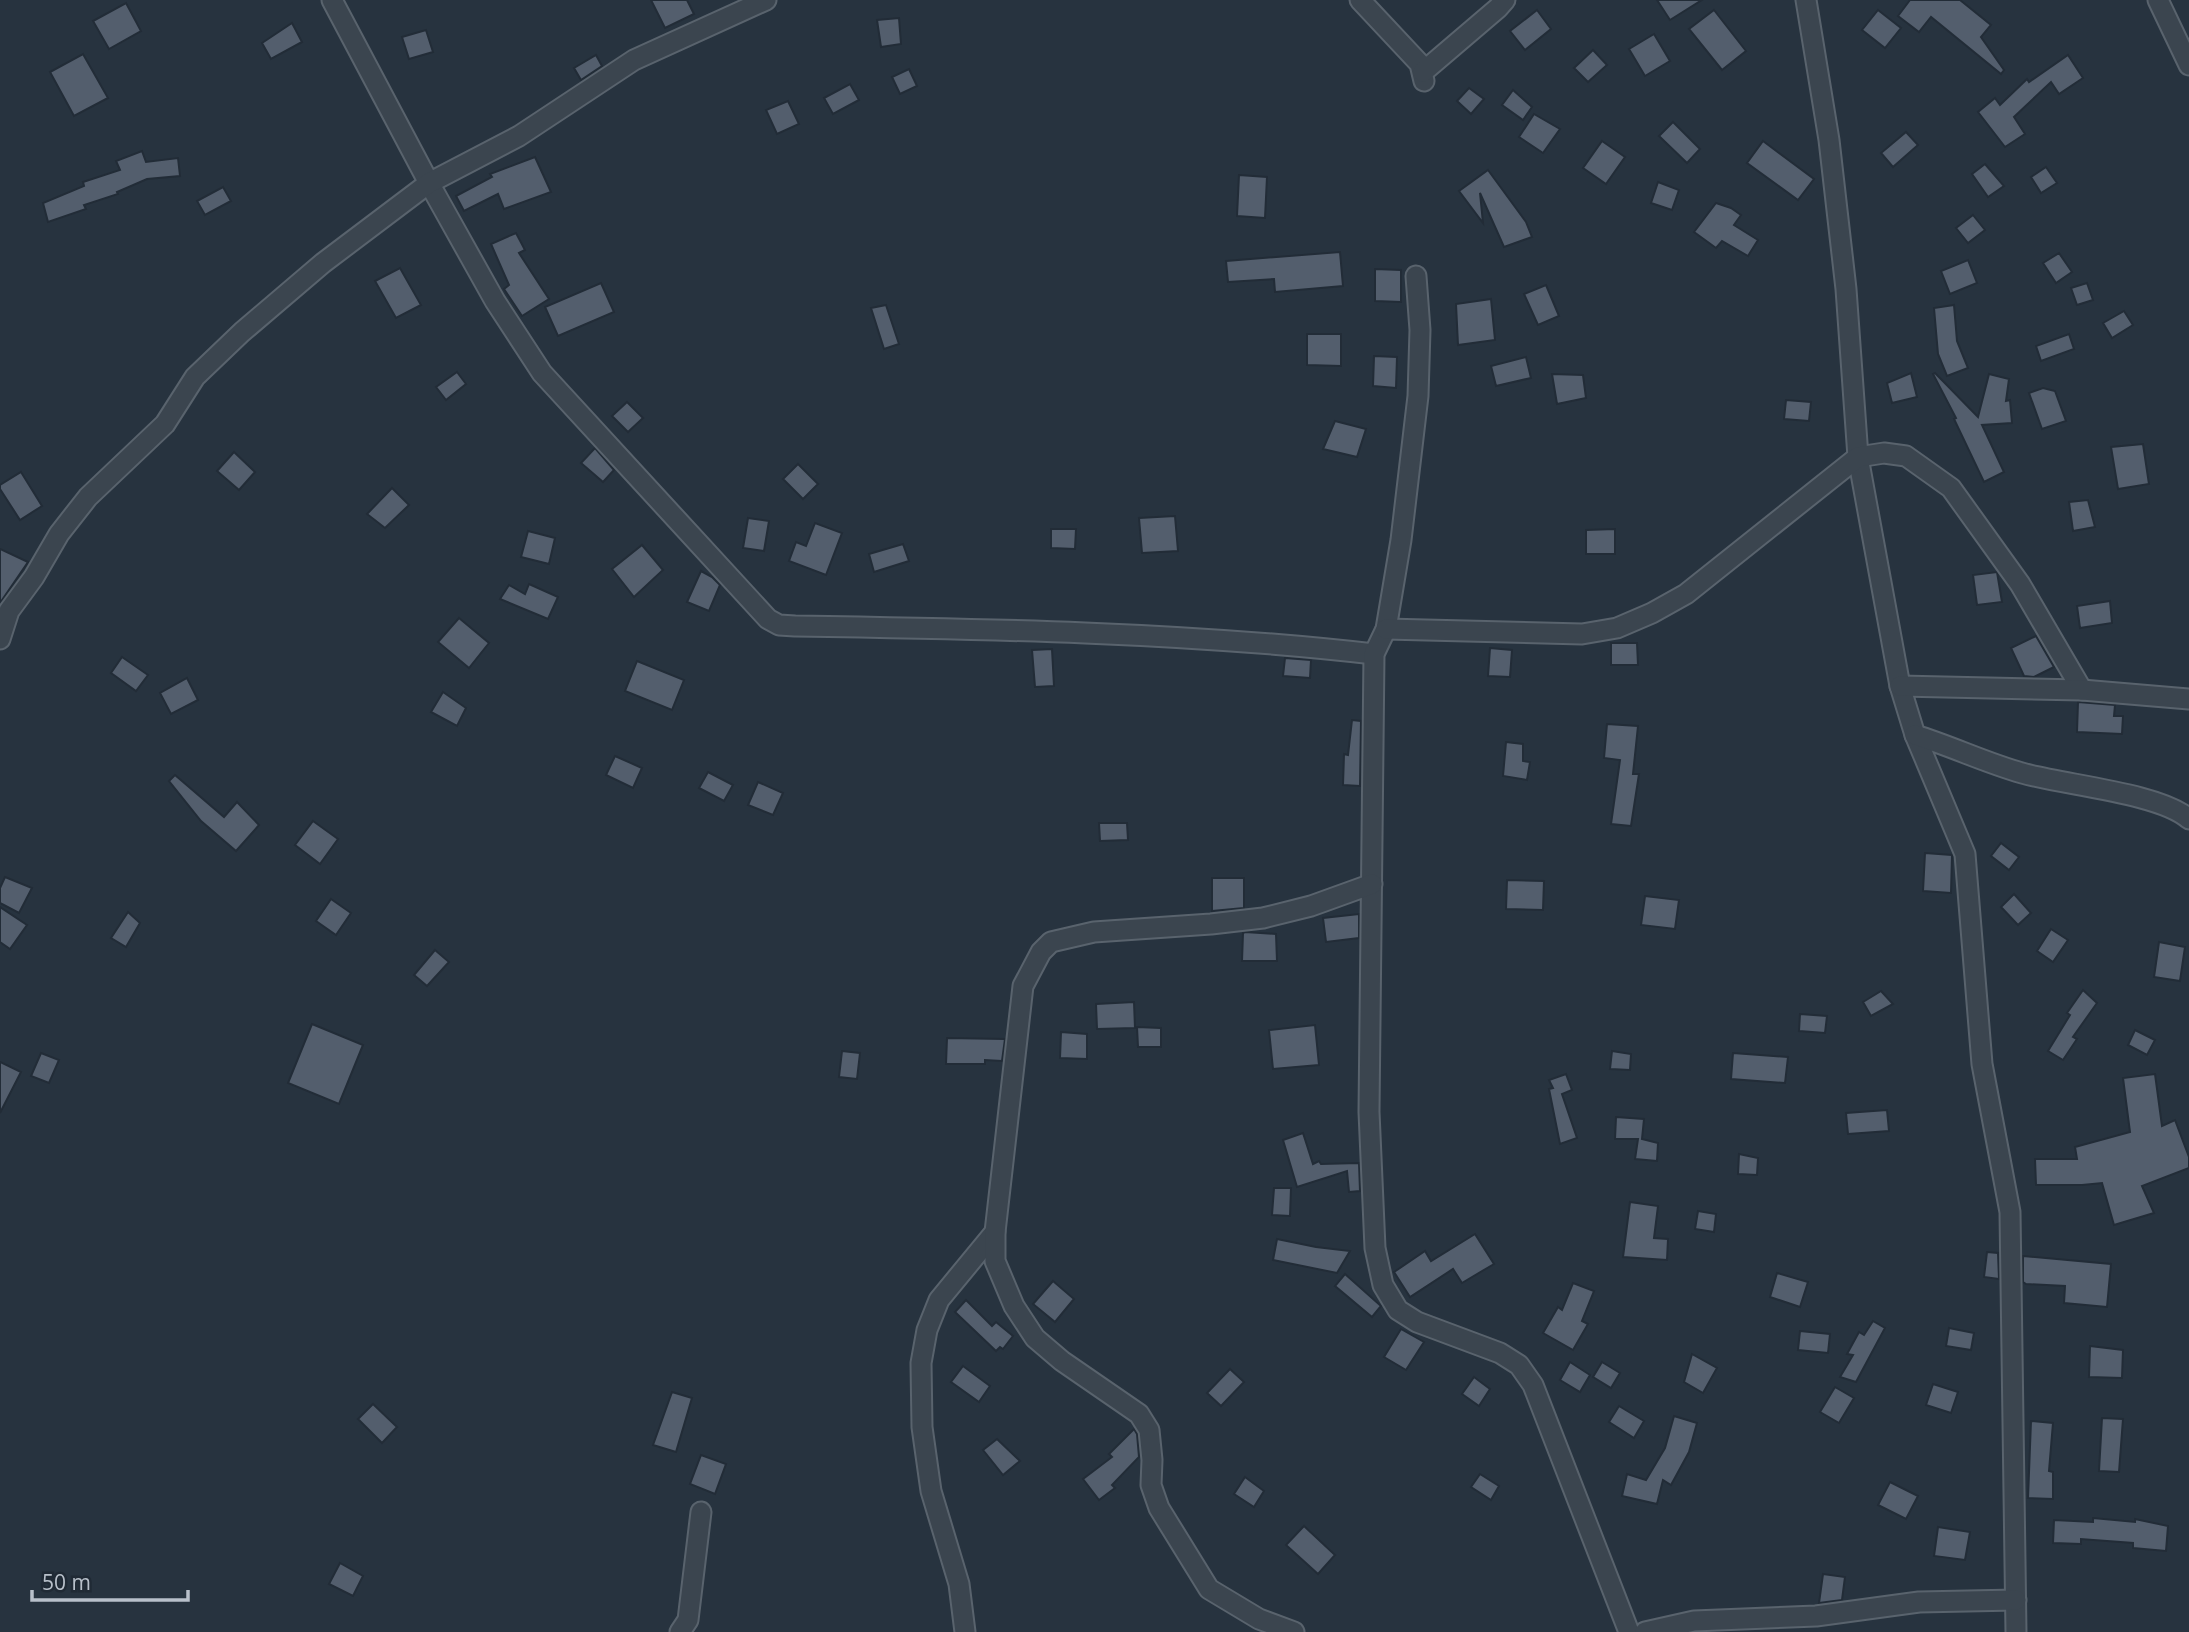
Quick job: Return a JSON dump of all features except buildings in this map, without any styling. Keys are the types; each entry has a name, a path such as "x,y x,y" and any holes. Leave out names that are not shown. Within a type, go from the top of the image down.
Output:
{"street":[{"path":"332,0 495,301 542,373 768,619 779,625 1043,630 1290,645 1374,654"},
{"path":"0,639 9,611 34,577 59,534 88,497 164,424 195,377 323,262 429,183 519,136 634,60 766,0"},
{"path":"1360,0 1420,64 1423,77 1505,0"},
{"path":"1806,0 1831,153 1846,289 1858,457 1900,687 1915,735 1965,854 1982,1064 2010,1212 2016,1632"},
{"path":"2158,0 2189,65"},
{"path":"1416,276 1420,330 1418,396 1401,540 1386,629 1374,654 1369,1112 1375,1248 1382,1285 1398,1310 1417,1322 1500,1353 1519,1365 1534,1385 1629,1632"},
{"path":"1386,629 1582,634 1617,628 1652,614 1686,594 1858,457 1884,453 1906,456 1955,492 2020,584 2082,691"},
{"path":"1900,687 2082,691 2189,699"},
{"path":"1915,735 2021,773 2156,802 2183,813 2189,819"},
{"path":"1294,1632 1259,1619 1209,1589 1159,1508 1151,1485 1149,1430 1139,1414 1062,1361 1035,1338 1014,1306 995,1261 995,1232 1023,986 1041,952 1051,942 1094,932 1263,918 1311,906 1372,884"},
{"path":"965,1632 959,1584 931,1491 922,1427 921,1363 927,1330 939,1300 995,1232"},
{"path":"680,1632 688,1620 701,1512"},
{"path":"1645,1632 1694,1621 1816,1616 1919,1602 2016,1600"}]}
